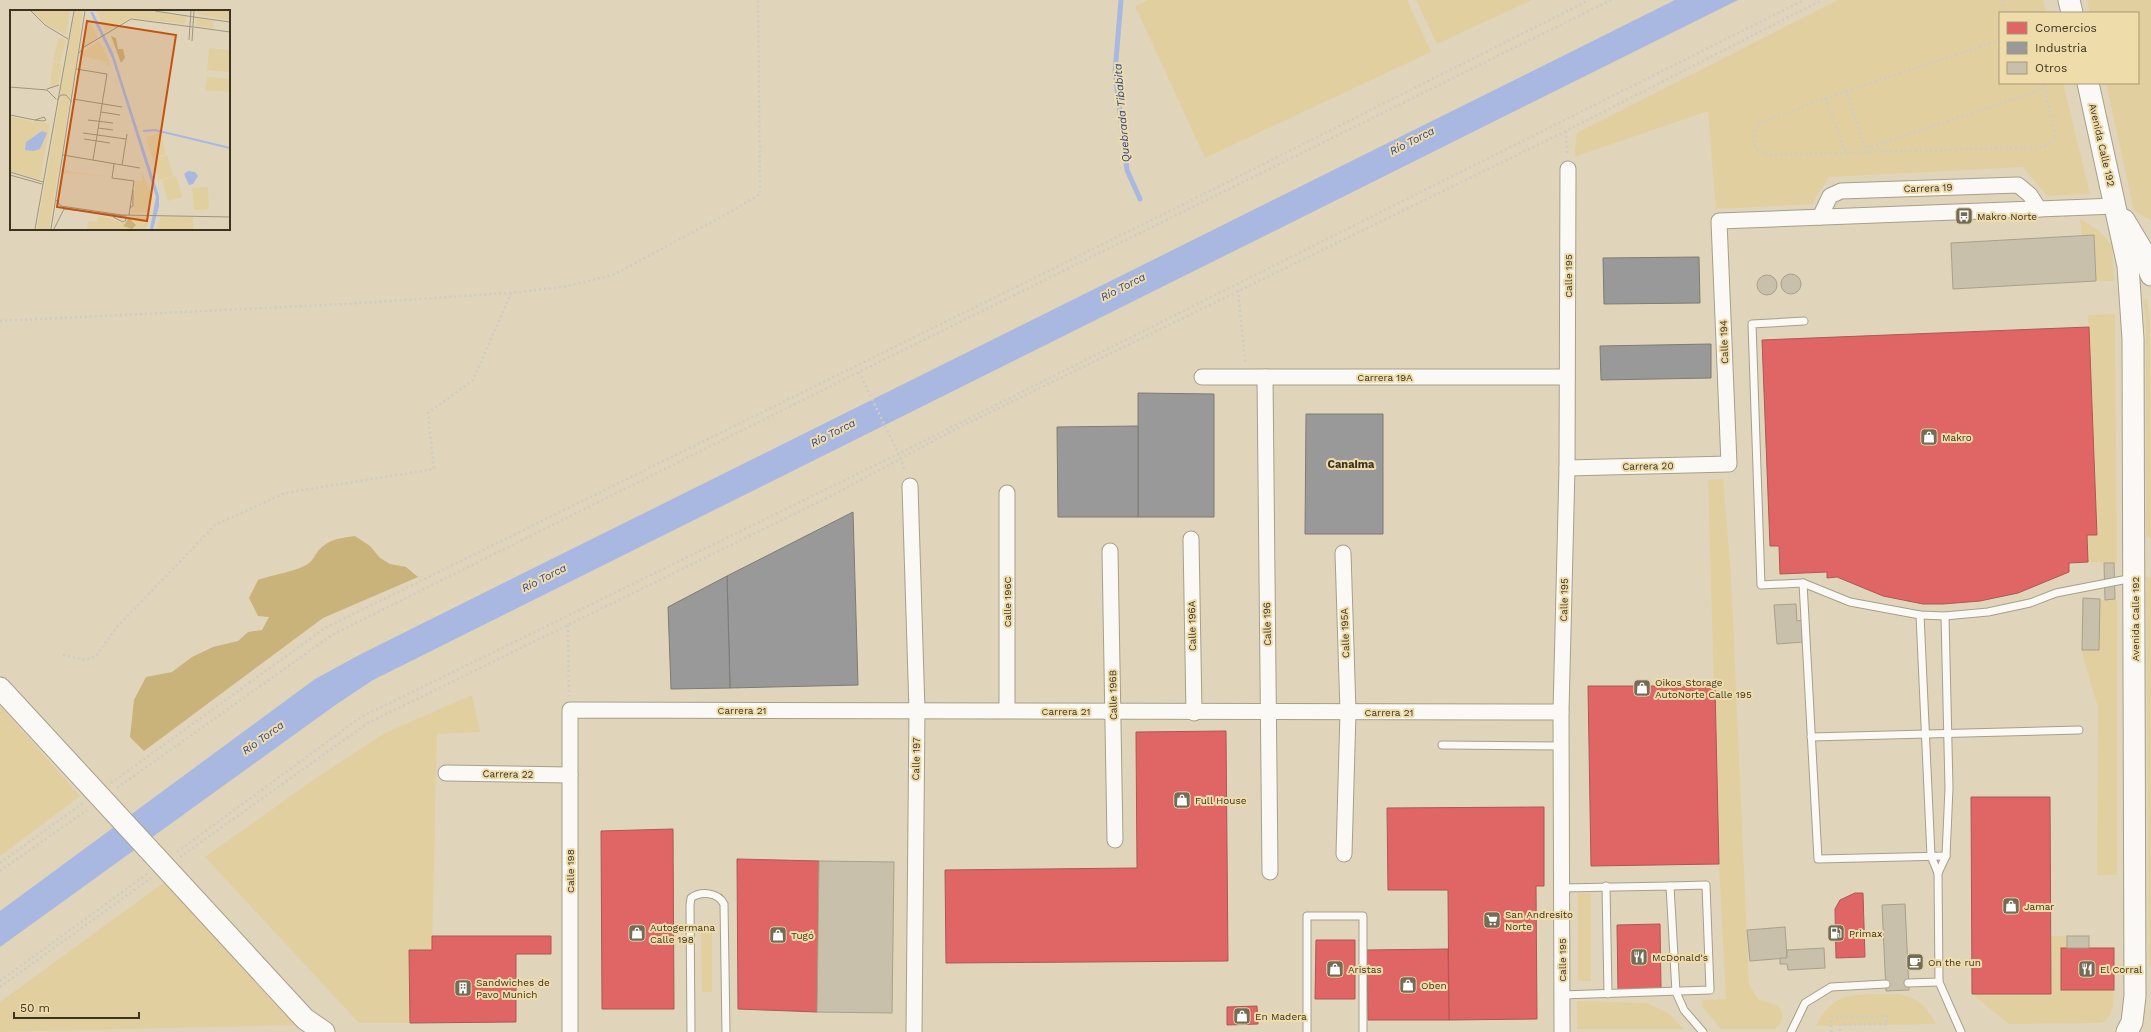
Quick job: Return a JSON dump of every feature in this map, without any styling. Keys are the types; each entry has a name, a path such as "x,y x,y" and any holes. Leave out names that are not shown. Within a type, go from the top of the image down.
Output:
{"main road":[{"path":"2069,0 2072,12"},
{"name":"Avenida Calle 192","path":"2088,84 2116,206 2130,285 2134,367 2140,570 2135,996 2132,1022 2127,1032"},
{"name":"Avenida Calle 192","path":"2116,206 2146,245 2151,275"},
{"path":"2130,285 2146,245"},
{"path":"0,688 305,1019 324,1032"}],"street":[{"name":"Calle 195","path":"1562,1032 1561,712 1567,468 1568,169"},
{"name":"Carrera 19","path":"1820,217 1830,196 1841,191 2018,185 2030,195 2039,209"},
{"path":"1820,217 2116,206"},
{"name":"Calle 194","path":"1729,464 1719,221 1820,217"},
{"name":"Carrera 19A","path":"1202,377 1567,377"},
{"name":"Calle 196","path":"1265,377 1270,872"},
{"name":"Carrera 20","path":"1567,468 1729,464"},
{"name":"Calle 197","path":"910,486 917,710 914,1032"},
{"name":"Calle 196C","path":"1006,493 1007,710"},
{"name":"Calle 196A","path":"1191,539 1194,713"},
{"name":"Calle 196B","path":"1110,551 1114,711 1115,840"},
{"name":"Calle 195A","path":"1343,553 1348,712 1344,854"},
{"name":"Carrera 21","path":"570,710 1007,710 1194,713 1561,712"},
{"name":"Calle 198","path":"570,710 570,1032"},
{"name":"Carrera 22","path":"446,774 570,775"}],"lane":[{"path":"1804,321 1752,324 1761,585 1803,583 1850,602 1920,615 1945,616 1988,612 2030,603 2056,593 2140,570"},
{"path":"1803,583 1818,859 1946,856"},
{"path":"1920,615 1931,856 1938,873 1939,982 1961,1032"},
{"path":"1938,873 1946,856 1949,788 1945,616"},
{"path":"1811,737 2079,730"},
{"path":"1442,745 1561,746"},
{"path":"1561,888 1706,885 1710,990 1608,994 1562,994"},
{"path":"1606,886 1608,994"},
{"path":"1670,886 1676,992 1684,1010 1703,1032"},
{"path":"691,1032 691,898 696,895 716,895 721,898 724,904 726,1032"},
{"path":"1307,1032 1307,916 1363,916 1363,1032"},
{"path":"1908,983 1939,982"},
{"path":"1790,1032 1805,1003 1831,987 1886,984"}],"path":[{"path":"0,320 346,304 511,293 567,286 613,276 760,194 758,0"},
{"path":"0,864 103,800 326,628 1178,207 1589,0"},
{"path":"0,871 103,800 332,636 859,372 1610,0"},
{"path":"0,981 160,861 361,717 898,454 1804,0"},
{"path":"0,987 160,861 368,723 830,496 1238,290 1566,131 1822,0"},
{"path":"2002,0 2006,12"},
{"path":"1999,40 1825,98 1761,122 1755,132 1754,144 1760,152 1770,156 1865,151 2049,146 2053,142 2055,136 2044,84"},
{"path":"1865,151 2045,88"},
{"path":"1846,91 1865,151"},
{"path":"1825,98 1846,153"},
{"path":"1566,131 1568,169"},
{"path":"1238,290 1246,377"},
{"path":"63,655 86,660 96,656 117,627 215,525 285,493 434,469 428,413 473,380 511,293"},
{"path":"859,372 901,459"},
{"path":"568,625 570,710"},
{"path":"1831,1032 1831,1017 1887,1016 1886,1024 1840,1026 1840,1032"}],"shaded area":[{"path":"1148,0 1407,0 1431,52 1205,158 1135,6"},
{"path":"1416,0 1532,0 1437,44"},
{"path":"1838,0 2043,0 2046,12 1999,12 1999,84 2063,84 2090,194 2047,196 2023,167 1829,177 1812,204 1716,209 1708,111 1574,157 1577,133"},
{"path":"2087,0 2151,0 2151,220 2134,211 2106,84 2139,84 2139,12 2090,12"},
{"path":"2080,219 2098,230 2112,245 2114,281 2096,281 2094,236 2082,236"},
{"path":"2143,299 2147,299 2150,322 2151,538 2146,537 2146,322"},
{"path":"2115,314 2117,563 2088,562 2087,535 2097,535 2088,315"},
{"path":"1723,479 1731,575 1749,984 1758,999 1776,1005 1781,1011 1782,1018 1780,1024 1774,1029 1721,1029 1702,1006 1703,1000 1726,999 1719,864 1708,480"},
{"path":"355,536 370,546 380,558 390,564 406,567 418,577 323,618 144,751 130,737 134,700 146,677 172,672 192,657 213,647 238,641 248,632 262,630 269,617 258,616 249,598 258,580 305,566 326,544 335,540"},
{"path":"2146,577 2151,577 2151,964 2149,968"},
{"path":"2117,599 2117,875 2097,875 2098,707 2081,650 2099,650 2100,600"},
{"path":"472,695 480,732 437,734 432,950 409,951 410,1023 359,1023 205,857 316,778 385,733"},
{"path":"0,706 80,796 0,856"},
{"path":"166,881 301,1025 0,1032 0,1002"},
{"path":"1578,893 1591,893 1591,981 1578,981"},
{"path":"701,933 712,933 712,992 702,992"},
{"path":"2051,936 2067,936 2067,948 2061,948 2061,990 2114,990 2111,1013 2102,1023 2009,1024 1972,994 2051,994"},
{"path":"1862,994 1900,994 1912,998 1922,1004 1936,1024 1816,1026 1823,1013 1841,999"},
{"path":"1577,1001 1647,1003 1668,1013 1684,1029 1577,1029"}],"water":[{"name":"Río Torca","path":"1675,0 1738,0 373,680 334,706 0,947 0,911 315,679 363,653"}],"building: Comercios":[{"name":"Makro","path":"2089,327 2097,535 2087,535 2088,562 2069,563 2069,572 2018,593 1980,601 1943,604 1923,604 1883,596 1837,577 1827,578 1827,572 1780,574 1779,546 1770,546 1762,340"},
{"path":"1588,686 1715,686 1719,864 1591,866"},
{"name":"Full House","path":"1226,731 1228,961 946,963 945,870 1137,868 1136,732"},
{"name":"Jamar","path":"1971,797 2050,797 2051,994 1972,994"},
{"name":"San Andresito Norte","path":"1544,807 1544,886 1536,886 1537,1019 1449,1020 1448,890 1388,890 1387,808"},
{"name":"Autogermana Calle 198","path":"673,829 674,1009 602,1009 601,831"},
{"name":"Tugó","path":"737,859 819,861 817,1012 738,1009"},
{"path":"1855,893 1863,893 1865,957 1836,958 1835,909 1840,900"},
{"name":"McDonald's","path":"1660,924 1661,989 1618,990 1617,925"},
{"name":"Sandwiches de Pavo Munich","path":"432,936 551,936 551,954 516,954 516,1022 410,1023 409,950 432,950"},
{"name":"Aristas","path":"1316,940 1355,940 1355,999 1315,999"},
{"name":"El Corral","path":"2061,948 2114,948 2114,990 2061,990"},
{"name":"Oben","path":"1448,949 1449,1020 1368,1020 1367,950"},
{"name":"En Madera","path":"1257,1006 1258,1024 1227,1025 1227,1007"}],"building: Industria":[{"path":"1699,257 1700,303 1604,304 1603,258"},
{"path":"1711,344 1711,378 1601,380 1600,346"},
{"path":"1138,393 1214,394 1214,517 1138,517"},
{"path":"1306,414 1383,414 1383,534 1305,534"},
{"path":"1138,426 1138,517 1058,517 1057,427"},
{"path":"853,512 858,685 730,688 727,576"},
{"path":"727,576 730,688 671,689 668,607"}],"building: Otros":[{"path":"2094,235 2096,281 1953,289 1951,243"},
{"path":"1787,274 1795,274 1801,280 1801,288 1795,294 1787,294 1781,288 1781,280"},
{"path":"1763,275 1771,275 1777,281 1777,289 1771,295 1763,295 1757,289 1757,281"},
{"path":"2104,563 2114,563 2115,599 2105,600"},
{"path":"2083,598 2100,599 2099,650 2082,650"},
{"path":"1796,604 1797,621 1803,620 1804,642 1777,644 1774,605"},
{"path":"819,861 894,862 892,1013 817,1012"},
{"path":"1905,904 1909,990 1886,991 1882,905"},
{"path":"1785,927 1787,958 1750,961 1747,930"},
{"path":"2067,936 2089,936 2089,948 2067,948"},
{"path":"1824,948 1825,968 1788,970 1787,964 1780,964 1780,958 1787,958 1787,950"}],"waterway":[{"name":"Quebrada Tibabita","path":"1121,0 1115,72 1127,170 1140,199"}],"place":[{"name":"Makro Norte","path":"1964,216"},
{"name":"Makro","path":"1929,437"},
{"name":"Oikos Storage AutoNorte Calle 195","path":"1642,688"},
{"name":"Full House","path":"1182,800"},
{"name":"Jamar","path":"2011,906"},
{"name":"San Andresito Norte","path":"1492,920"},
{"name":"Autogermana Calle 198","path":"637,933"},
{"name":"Primax","path":"1836,933"},
{"name":"Tugó","path":"778,935"},
{"name":"McDonald's","path":"1639,957"},
{"name":"On the run","path":"1915,962"},
{"name":"Aristas","path":"1335,969"},
{"name":"El Corral","path":"2087,969"},
{"name":"Oben","path":"1408,985"},
{"name":"Sandwiches de Pavo Munich","path":"463,988"},
{"name":"En Madera","path":"1242,1016"}],"district":[{"name":"Canaima","path":"1351,464"}]}
